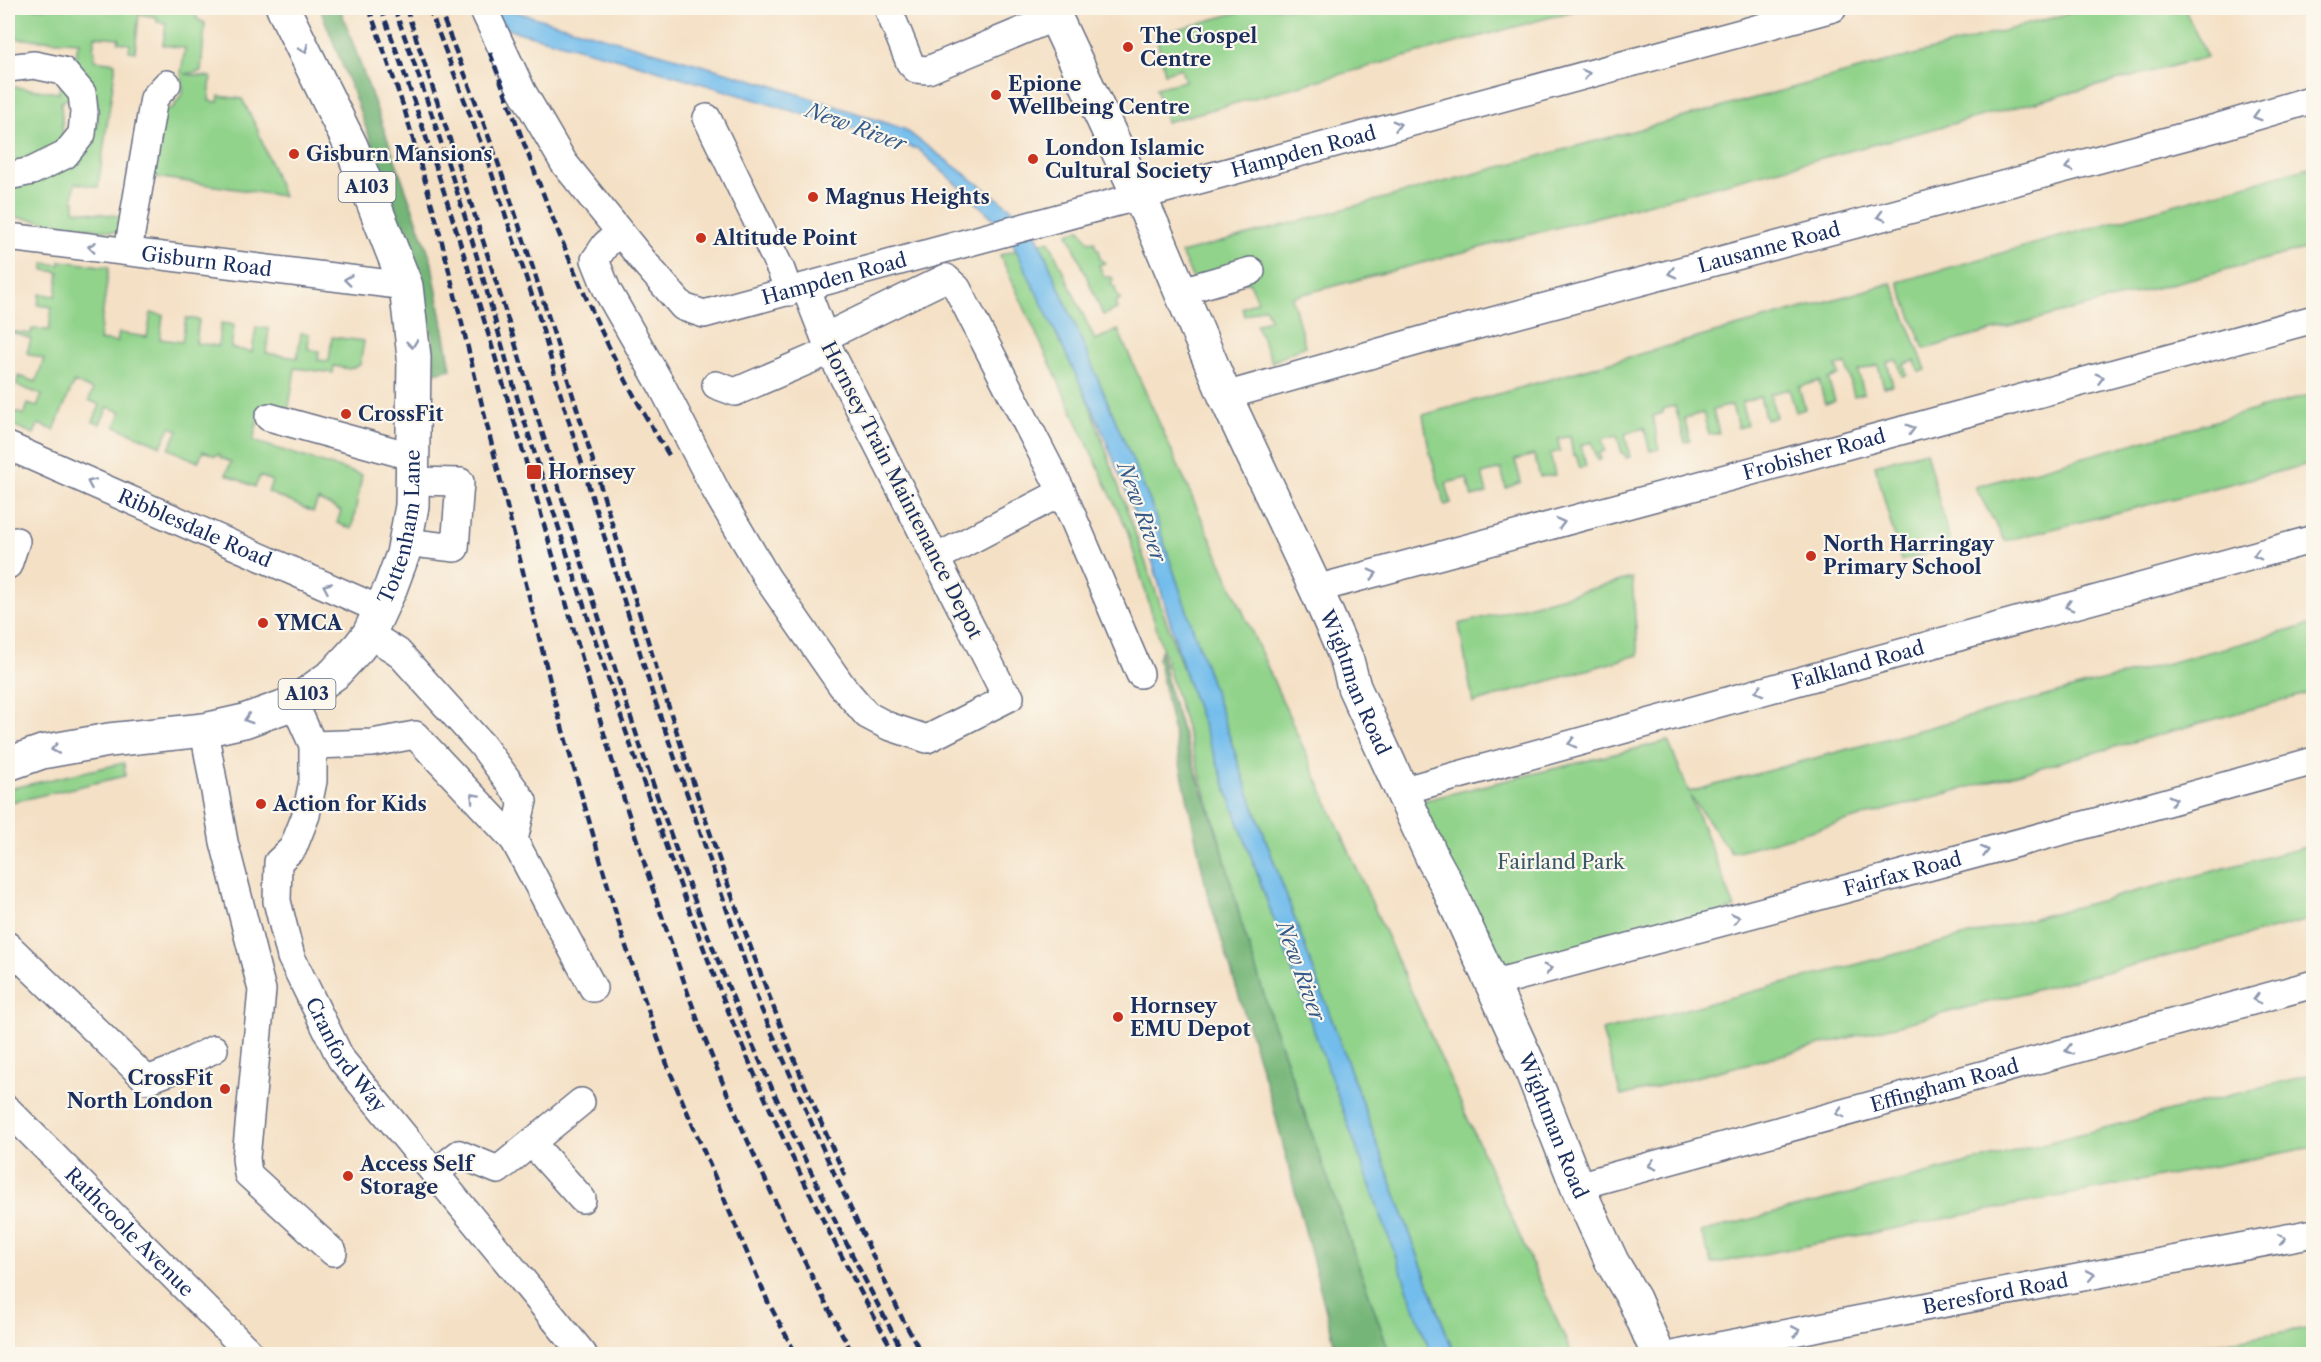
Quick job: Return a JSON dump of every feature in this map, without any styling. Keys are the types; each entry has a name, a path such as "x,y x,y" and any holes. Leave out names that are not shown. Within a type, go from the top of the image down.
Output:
{"main road":[{"name":"Tottenham Lane","path":"8,764 42,752 109,740 204,730 244,721 294,702 334,674 375,622 390,589 405,542 412,506 414,469 414,357 406,286 351,146 283,8"},
{"name":"Wightman Road","path":"1053,12 1139,195 1225,396 1316,589 1347,660 1354,687 1401,791 1530,1067 1577,1186 1612,1262 1634,1299 1658,1354"}],"street":[{"path":"483,8 522,91 564,163 620,232"},
{"path":"888,8 910,63 916,69 928,70 1053,12"},
{"name":"Hampden Road","path":"620,232 683,307 704,314 1833,8"},
{"path":"8,68 34,65 63,71 82,93 84,112 82,134 65,155 32,171 8,176"},
{"path":"128,251 154,98 166,84"},
{"name":"Lausanne Road","path":"1225,396 1433,337 2216,128 2313,99"},
{"name":"Hornsey Train Maintenance Depot","path":"620,232 606,244 595,260 608,290 663,388 717,493 767,578 842,686 867,715 888,726 927,739 1010,697 1003,690 827,344 797,289 780,270 707,118"},
{"name":"Gisburn Road","path":"8,237 406,286"},
{"path":"1182,291 1251,271"},
{"path":"716,385 735,392 946,278 957,288 1062,492 1140,674"},
{"name":"Frobisher Road","path":"1316,589 2313,319"},
{"path":"269,417 414,469 460,482 455,548 405,542"},
{"name":"Ribblesdale Road","path":"8,446 375,622 398,652 482,745 523,801 514,840"},
{"path":"936,558 1062,492"},
{"name":"Falkland Road","path":"1401,791 2313,539"},
{"name":"Cranford Way","path":"294,702 313,745 312,781 306,815 292,848 278,862 277,902 291,957 341,1059 583,1354"},
{"path":"204,730 224,842 262,990 246,1158 248,1174 333,1251"},
{"path":"313,745 372,743 415,735 514,840 593,988"},
{"name":"Fairfax Road","path":"1491,984 2103,820 2313,761"},
{"path":"8,946 147,1080 173,1070 214,1049"},
{"name":"Effingham Road","path":"1577,1186 2313,984"},
{"path":"435,1173 459,1154 498,1170 581,1102"},
{"name":"Rathcoole Avenue","path":"8,1110 251,1354"},
{"path":"532,1143 582,1199"},
{"name":"Beresford Road","path":"1677,1354 2313,1233"}],"green space":[{"path":"8,8 195,8 197,19 205,23 201,71 185,74 211,77 209,101 218,102 219,96 242,99 256,126 283,196 149,176 160,109 173,108 183,92 181,73 185,48 163,45 166,23 157,22 157,17 139,14 135,52 129,51 130,44 118,42 119,38 95,36 94,60 115,63 115,70 98,187 75,183 73,200 75,201 74,210 124,217 122,233 8,216 8,86 59,93 60,81 78,95 61,102 63,138 82,129 97,127 98,108 93,87 75,67 80,42 8,38"},
{"path":"320,8 340,8 431,259 451,369 435,373 427,310 415,269 368,133"},
{"path":"1254,8 1584,8 1166,122 1156,88 1185,81 1181,68 1165,73 1156,35"},
{"path":"2088,8 2184,8 2207,57 1292,297 1305,346 1272,362 1256,325 1270,319 1265,307 1244,316 1242,308 1258,301 1250,283 1194,281 1181,253"},
{"path":"2313,166 2312,247 1924,349 1898,282"},
{"path":"1080,229 1089,242 1094,241 1099,250 1100,259 1105,263 1099,265 1104,277 1112,277 1112,286 1115,287 1117,296 1121,299 1115,302 1117,309 1103,315 1068,233"},
{"path":"1049,241 1095,340 1118,330 1572,1354 1454,1354 1244,780 1150,502 1040,243"},
{"path":"1020,249 1091,408 1187,680 1432,1354 1390,1354 1273,1024 1127,530 1000,255"},
{"path":"60,261 109,267 99,340 117,342 119,333 147,337 151,313 163,315 160,339 182,342 186,318 199,320 196,343 218,346 221,323 234,325 231,348 252,352 256,327 269,329 266,353 297,358 301,333 309,334 308,349 319,351 318,360 329,361 332,337 364,341 360,365 349,369 334,366 333,373 295,368 288,413 261,407 253,441 362,475 352,529 337,523 341,511 318,500 313,512 268,492 272,481 260,476 255,487 226,474 231,462 221,458 219,454 215,456 203,451 198,462 169,449 178,430 170,427 161,446 115,426 121,412 108,407 100,424 93,422 100,405 89,400 93,390 74,382 54,430 38,424 34,434 8,423 8,409 24,415 28,404 37,407 42,395 16,385 19,376 36,382 44,359 27,353 31,339 8,331 31,334 32,329 49,330 52,307 38,305 40,294 56,296 59,272 44,270 44,263 60,265"},
{"path":"1892,283 1926,370 1919,372 1915,361 1904,364 1907,375 1902,376 1897,360 1887,362 1893,385 1884,387 1878,365 1858,371 1864,393 1854,396 1846,364 1836,366 1839,375 1828,379 1835,401 1825,404 1819,381 1799,387 1805,409 1796,412 1789,389 1770,394 1776,417 1766,420 1760,397 1742,402 1747,425 1738,428 1732,405 1713,410 1719,433 1709,435 1703,413 1684,418 1690,441 1685,442 1675,406 1663,409 1663,413 1653,416 1659,449 1650,451 1644,428 1625,434 1630,457 1626,458 1622,453 1617,435 1602,439 1605,451 1599,453 1601,459 1597,460 1592,442 1581,445 1586,466 1580,468 1576,455 1573,456 1570,436 1558,439 1560,451 1550,454 1555,475 1540,477 1534,455 1515,460 1521,482 1506,488 1501,469 1482,474 1487,493 1472,497 1467,478 1446,483 1451,503 1445,505 1429,449 1423,415"},
{"path":"2313,394 2313,463 2005,541 1975,487"},
{"path":"1926,451 1951,547 1901,561 1875,465"},
{"path":"1632,578 1638,655 1473,703 1459,624"},
{"name":"Fairland Park","path":"2313,624 2313,692 1731,853 1690,796 1735,908 1494,979 1421,801 1668,741 1689,792"},
{"path":"1161,651 1170,694 1222,848 1242,925 1273,1024 1390,1354 1337,1354 1274,1110 1207,892 1158,658"},
{"path":"124,763 125,776 8,803 8,789"},
{"path":"2313,845 2313,919 1621,1096 1602,1031"},
{"path":"2313,1074 2313,1147 1712,1264 1701,1232"},
{"path":"2313,1327 2313,1354 2152,1354"}],"water":[{"name":"New River","path":"483,8 502,8 771,85 904,129 1032,224 1151,504 1244,780 1454,1354 1431,1354 1187,680 1148,546 1099,423 1007,231 918,149 627,61 491,25"}],"railway":[{"path":"369,8 404,108 438,226 557,710 623,938 668,1067 768,1302 796,1354"},
{"path":"381,8 429,145 473,284 609,750 686,988 713,1059 766,1182 853,1354"},
{"path":"394,8 451,172 523,415 600,654 698,934 743,1048 783,1137 848,1268 895,1354"},
{"path":"406,8 495,278 613,663 702,919 735,1003 794,1137 904,1354"},
{"path":"429,8 487,159 540,320 652,692 760,1006 827,1158 902,1318 922,1354"},
{"path":"439,8 509,195 704,816 795,1060 847,1180"},
{"path":"490,53 569,259 591,309 641,408 669,455"}],"place":[{"name":"The Gospel Centre","path":"1128,47"},
{"name":"Epione Wellbeing Centre","path":"996,95"},
{"name":"Gisburn Mansions","path":"294,154"},
{"name":"London Islamic Cultural Society","path":"1033,159"},
{"name":"Magnus Heights","path":"813,197"},
{"name":"Altitude Point","path":"701,238"},
{"name":"CrossFit","path":"346,414"},
{"name":"Hornsey","path":"534,472"},
{"name":"North Harringay Primary School","path":"1811,556"},
{"name":"YMCA","path":"263,623"},
{"name":"Action for Kids","path":"261,804"},
{"name":"Hornsey EMU Depot","path":"1118,1017"},
{"name":"CrossFit North London","path":"225,1089"},
{"name":"Access Self Storage","path":"348,1176"}]}
